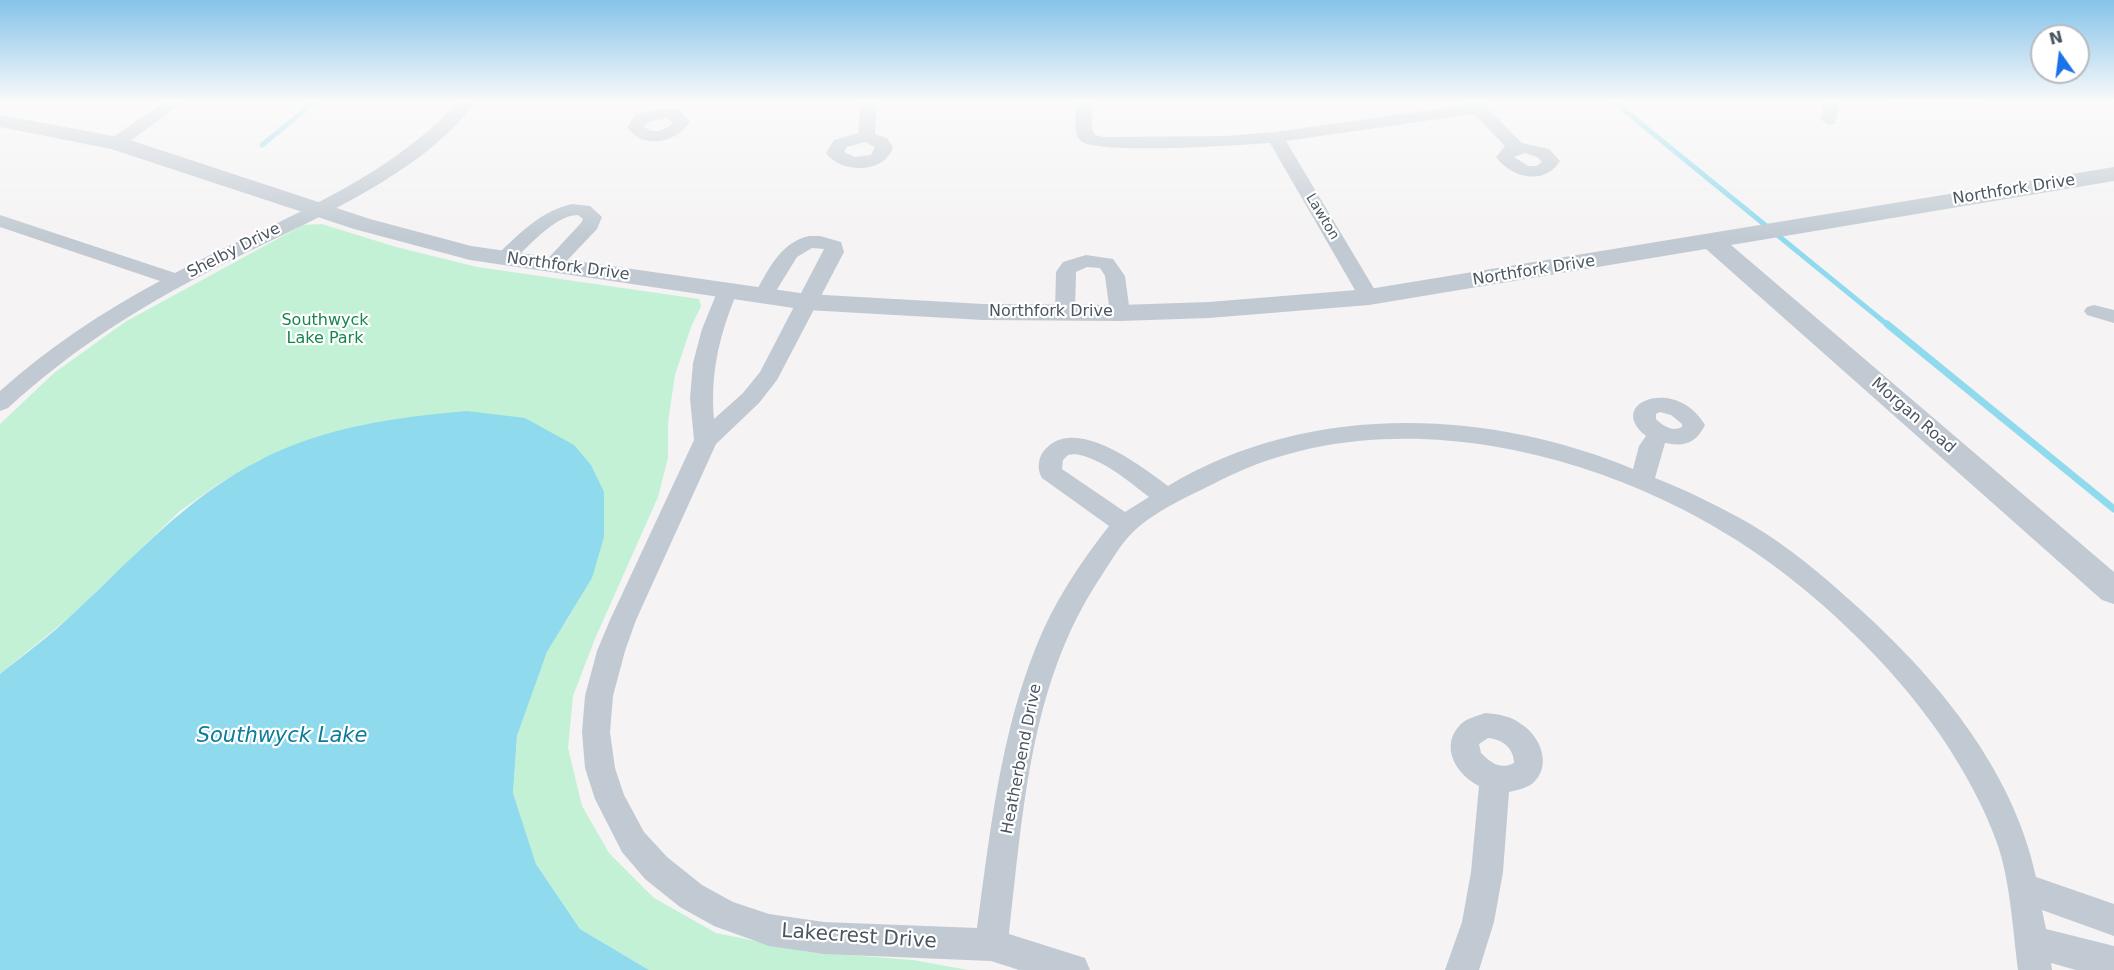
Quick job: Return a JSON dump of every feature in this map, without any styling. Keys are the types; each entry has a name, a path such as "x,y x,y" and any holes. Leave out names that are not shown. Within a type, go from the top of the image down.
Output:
{"street":[{"name":"Northfork Drive","path":"126,146 317,209 470,253 807,302 915,309 1065,313 1209,310 1369,297 2111,176"},
{"name":"Shelby Drive","path":"0,403 64,351 175,280 353,192 420,146"},
{"name":"Lawton","path":"1280,146 1369,297"},
{"path":"505,258 555,214 573,210 590,213 593,217 590,225 551,266"},
{"path":"0,221 175,280"},
{"name":"Lakecrest Drive","path":"764,295 793,248 804,242 816,240 834,246 834,252 769,375 751,398 706,440 623,620 599,696 596,732 600,768 610,799 633,842 657,868 691,896 725,915 769,930 824,938 991,945 1073,970"},
{"name":"Morgan Road","path":"1712,241 2114,591"},
{"path":"1065,313 1066,272 1070,266 1086,261 1106,263 1114,276 1120,313"},
{"path":"706,440 700,403 702,363 728,290"},
{"name":"Heatherbend Drive","path":"991,945 1014,783 1033,687 1062,618 1077,591 1126,525 1209,472 1263,450 1304,440 1386,430 1456,433 1542,447 1582,458 1642,481 1746,533 1838,604 1896,658 1943,715 1985,783 2013,843 2033,956 2114,963"},
{"path":"1642,481 1651,446 1660,434"},
{"path":"1126,525 1050,472 1052,457 1063,448 1086,446 1117,462 1167,498"},
{"path":"1462,970 1478,922 1482,902 1487,872 1495,779"},
{"path":"2021,887 2114,920"}],"green space":[{"name":"Southwyck Lake Park","path":"322,224 396,247 477,267 699,299 701,306 691,327 675,375 668,422 668,458 658,497 594,641 573,696 568,748 582,806 609,853 654,898 716,933 809,952 913,960 968,970 649,970 580,929 536,864 513,793 517,736 547,652 592,578 261,459 220,483 180,511 72,615 0,674 0,424 54,373 125,322 303,225"}],"water":[{"name":"Southwyck Lake","path":"467,411 525,418 574,445 591,465 604,492 604,537 592,578 547,652 517,736 513,793 536,864 580,929 649,970 0,970 0,674 47,637 185,510 233,475 260,460 309,439 387,420"}],"waterway":[{"path":"1669,146 1889,326"},
{"path":"1887,324 2114,509"}]}
